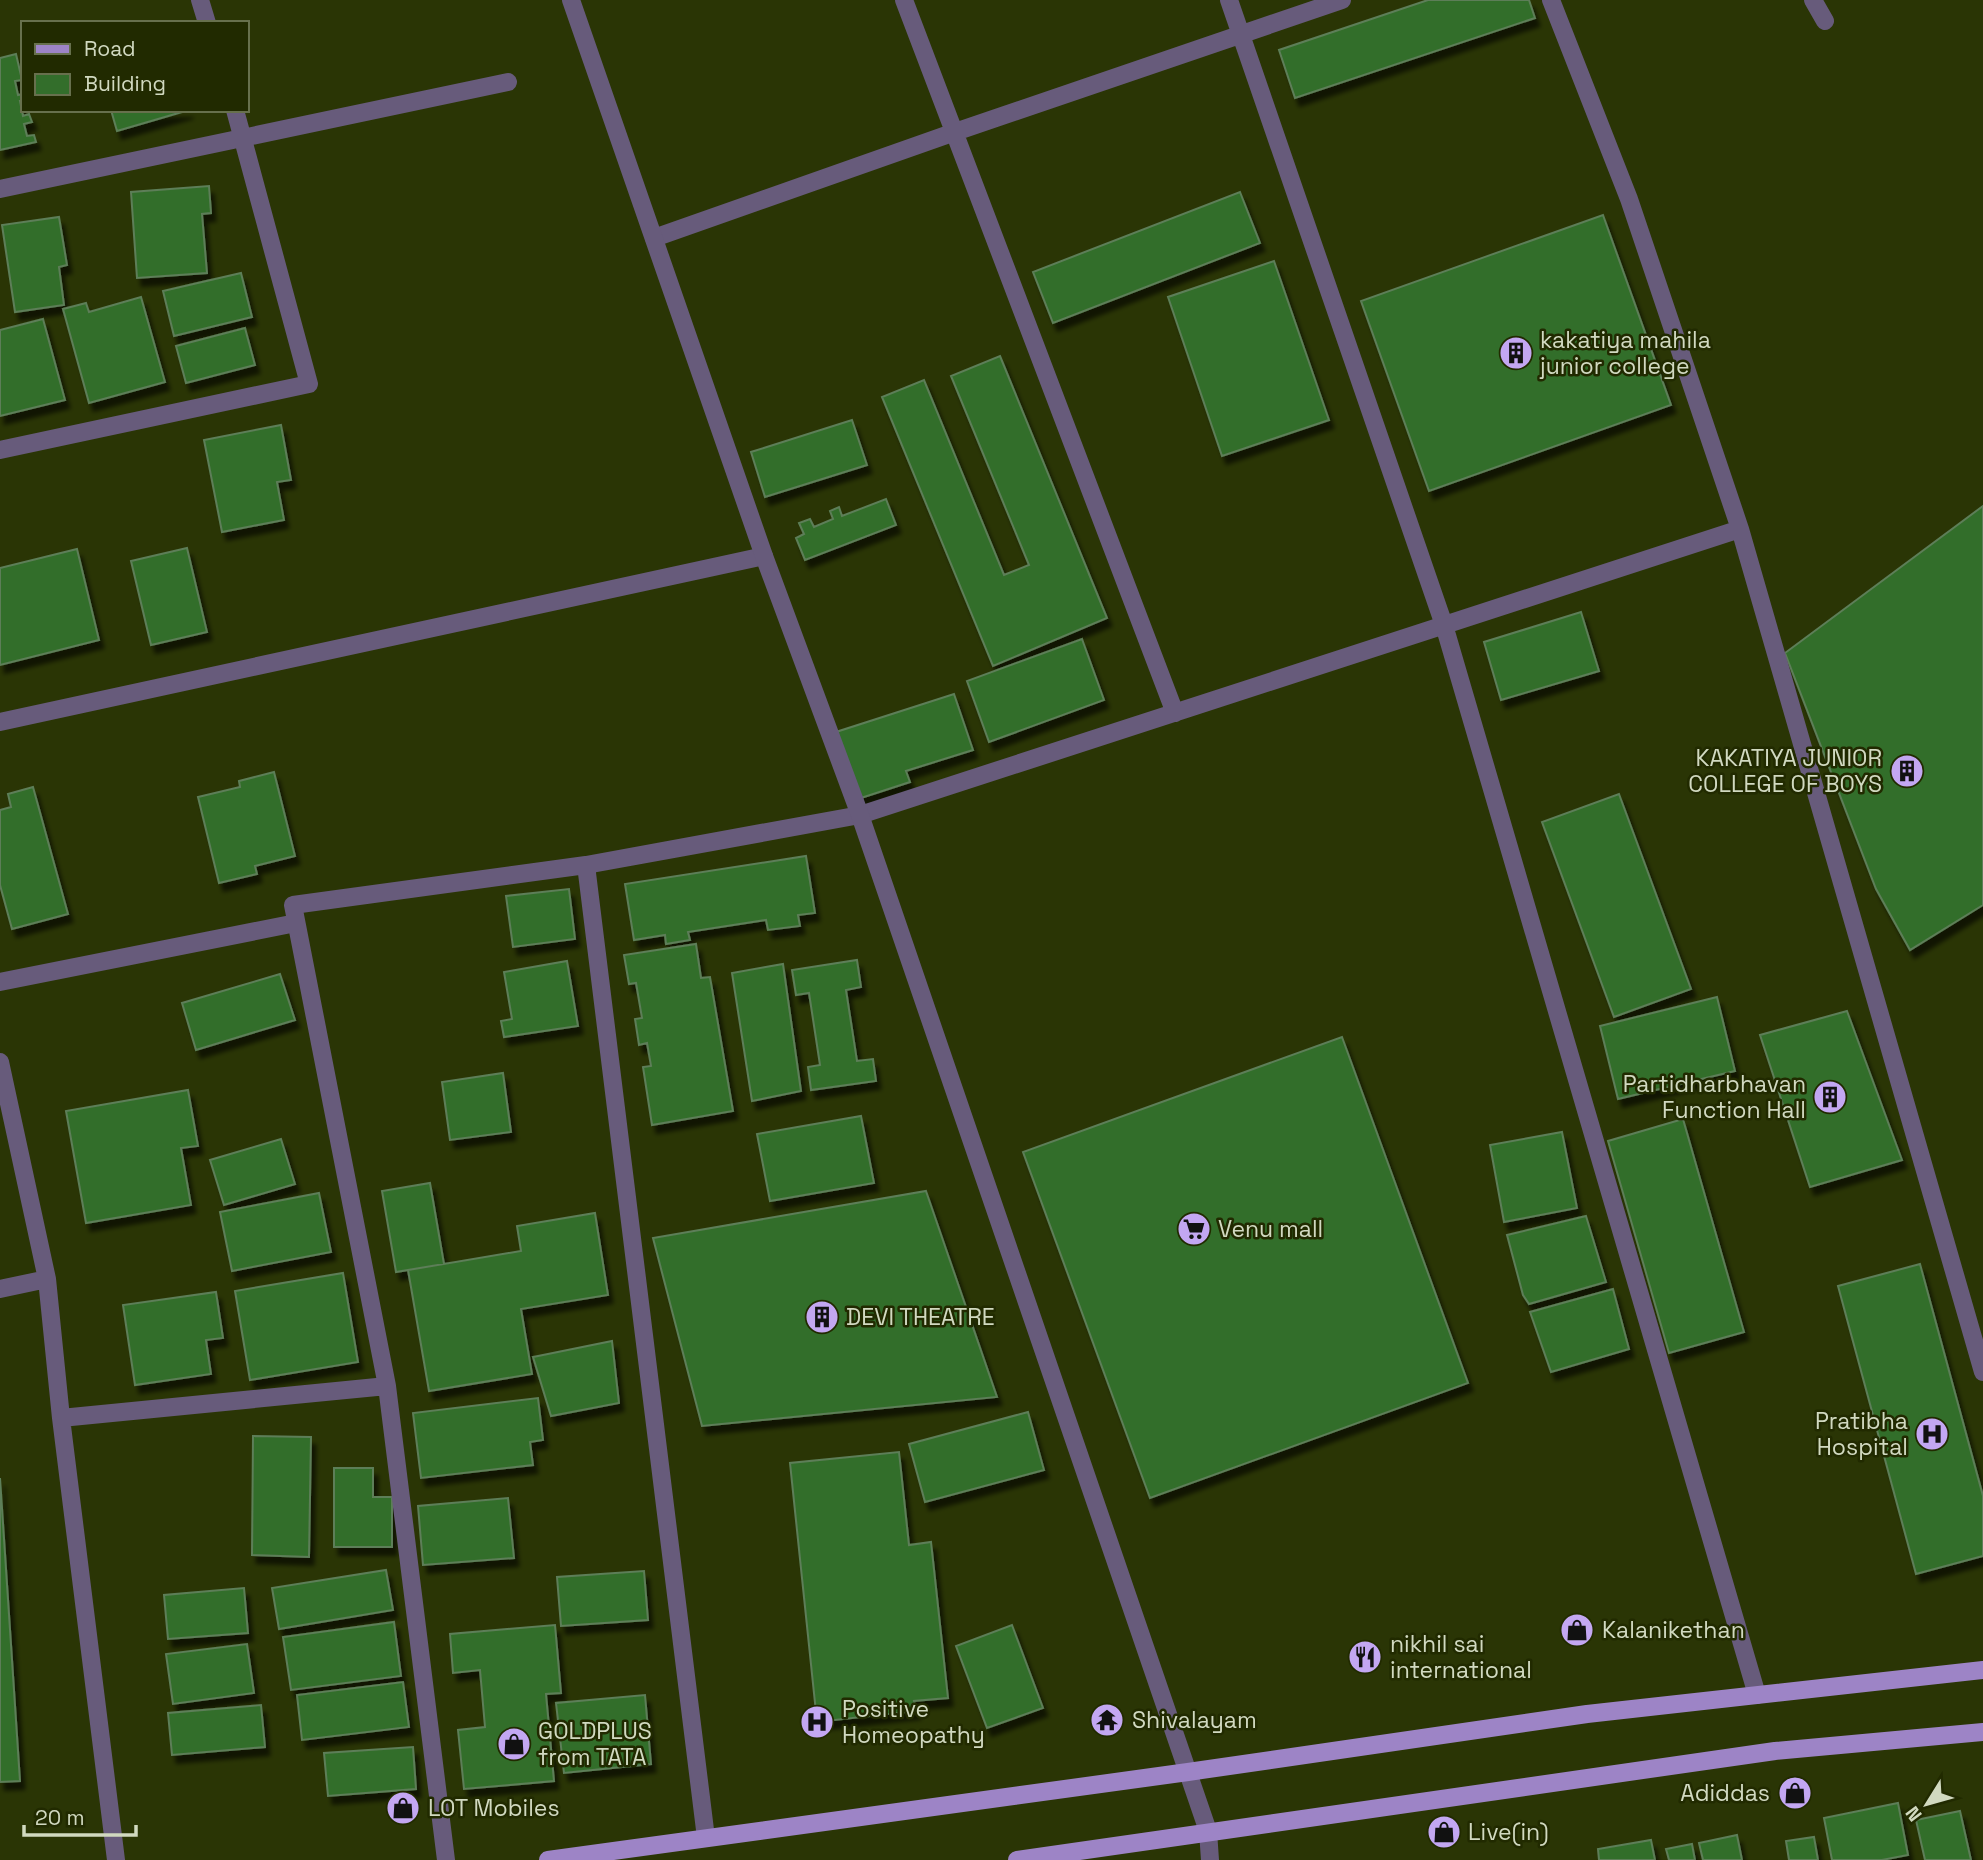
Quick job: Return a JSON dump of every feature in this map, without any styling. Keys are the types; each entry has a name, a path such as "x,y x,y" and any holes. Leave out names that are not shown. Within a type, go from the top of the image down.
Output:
{"main road":[{"path":"548,1860 1587,1714 1983,1670"},
{"path":"1017,1860 1775,1751 1983,1732"}],"street":[{"path":"200,0 206,21"},
{"path":"571,0 764,556 860,815 1208,1831 1210,1860"},
{"path":"904,0 1175,713"},
{"path":"1228,0 1444,625 1757,1695"},
{"path":"654,238 1342,0"},
{"path":"1550,0 1629,200 1740,529 1983,1372"},
{"path":"1813,0 1825,22"},
{"path":"0,189 508,82"},
{"path":"0,450 309,384 236,112"},
{"path":"446,1860 387,1386 293,905 586,865 860,815 1740,529"},
{"path":"0,722 764,556"},
{"path":"586,865 706,1838"},
{"path":"0,982 296,923"},
{"path":"0,1062 47,1279 61,1419 116,1860"},
{"path":"0,1289 47,1279"},
{"path":"61,1419 387,1386"}],"building":[{"path":"1428,0 1529,0 1535,18 1295,98 1279,50"},
{"path":"16,54 21,80 15,81 18,95 21,94 21,112 23,116 29,114 32,122 24,124 27,136 34,135 36,142 0,150 0,58"},
{"path":"112,112 182,112 117,131"},
{"path":"209,186 211,213 202,214 207,273 137,278 131,192"},
{"path":"1240,192 1260,243 1053,323 1033,272"},
{"name":"kakatiya mahila junior college","path":"1603,215 1671,405 1429,491 1361,301"},
{"path":"59,217 67,265 59,267 64,305 15,312 2,225"},
{"path":"1274,261 1329,420 1222,456 1168,297"},
{"path":"241,273 252,317 174,336 163,291"},
{"path":"141,297 165,382 89,403 63,309 86,303 89,312"},
{"path":"43,319 65,400 0,416 0,330"},
{"path":"245,328 255,365 186,383 176,346"},
{"path":"1000,356 1107,618 993,666 882,397 924,380 1004,575 1029,565 951,376"},
{"path":"852,420 867,465 765,497 751,452"},
{"path":"281,425 291,480 277,482 284,520 222,532 204,440"},
{"path":"886,499 896,525 805,560 796,538 804,534 799,523 810,519 814,527 833,519 830,511 839,507 842,516"},
{"name":"KAKATIYA JUNIOR COLLEGE OF BOYS","path":"1983,506 1983,905 1910,950 1876,889 1785,653"},
{"path":"187,548 207,632 151,645 131,561"},
{"path":"77,549 99,640 0,665 0,568"},
{"path":"1581,612 1599,671 1501,700 1484,642"},
{"path":"1082,639 1104,700 989,742 967,681"},
{"path":"954,694 973,750 906,771 910,782 858,799 836,732"},
{"path":"274,772 295,856 255,866 257,874 219,883 198,797 240,787 239,781"},
{"path":"33,787 68,914 12,929 0,885 0,810 11,807 8,794"},
{"path":"1619,794 1691,989 1614,1017 1542,822"},
{"path":"806,856 815,913 798,915 800,926 768,930 766,920 688,932 690,940 666,944 665,935 634,940 625,884"},
{"path":"569,889 575,939 513,947 506,896"},
{"path":"696,944 701,978 710,977 733,1111 652,1125 643,1067 651,1066 647,1043 639,1045 635,1019 642,1018 636,983 629,984 624,955"},
{"path":"857,960 861,987 846,990 857,1061 873,1059 876,1081 811,1090 808,1067 820,1065 809,993 796,995 792,970"},
{"path":"567,961 578,1026 504,1037 501,1021 512,1019 504,972"},
{"path":"783,964 801,1091 752,1101 732,973"},
{"path":"280,974 295,1020 196,1050 182,1003"},
{"path":"1717,997 1735,1071 1618,1099 1600,1026"},
{"name":"Partidharbhavan Function Hall","path":"1847,1011 1902,1160 1810,1187 1760,1035"},
{"path":"1342,1037 1468,1383 1150,1498 1023,1152"},
{"path":"503,1073 511,1132 450,1140 442,1082"},
{"path":"188,1090 198,1146 181,1148 191,1205 86,1223 66,1111"},
{"path":"861,1116 874,1183 770,1201 757,1134"},
{"path":"1683,1119 1744,1332 1669,1353 1608,1141"},
{"path":"1562,1132 1577,1208 1504,1222 1490,1145"},
{"path":"281,1139 295,1184 224,1205 210,1160"},
{"path":"430,1183 444,1264 396,1272 382,1191"},
{"name":"DEVI THEATRE","path":"926,1191 997,1397 702,1426 653,1238"},
{"path":"319,1193 331,1252 232,1271 220,1212"},
{"path":"595,1213 608,1295 521,1309 532,1374 429,1391 408,1270 521,1251 517,1226"},
{"path":"1586,1216 1606,1282 1529,1304 1523,1295 1507,1235"},
{"path":"1920,1264 1983,1496 1983,1556 1916,1574 1838,1286"},
{"path":"343,1273 358,1362 250,1380 235,1291"},
{"path":"1613,1289 1629,1349 1551,1372 1530,1312"},
{"path":"216,1292 223,1338 206,1340 211,1374 135,1385 123,1305"},
{"path":"612,1341 619,1403 551,1416 533,1357"},
{"path":"538,1398 543,1440 530,1442 533,1465 421,1478 413,1413"},
{"path":"1028,1412 1044,1470 925,1502 909,1444"},
{"path":"253,1436 311,1437 309,1557 252,1555"},
{"path":"899,1452 909,1545 931,1542 948,1698 914,1701 916,1711 817,1722 790,1463"},
{"path":"334,1468 373,1468 373,1497 392,1497 392,1547 334,1547"},
{"path":"0,1478 20,1781 0,1782"},
{"path":"508,1498 514,1558 423,1565 418,1506"},
{"path":"386,1570 393,1610 279,1629 272,1588"},
{"path":"644,1571 648,1620 561,1626 557,1577"},
{"path":"244,1588 248,1633 168,1639 164,1595"},
{"path":"394,1622 401,1676 291,1690 283,1637"},
{"path":"555,1625 561,1693 546,1694 554,1781 464,1789 458,1730 485,1727 480,1670 453,1673 450,1634"},
{"path":"1012,1625 1043,1708 987,1728 956,1646"},
{"path":"247,1644 254,1693 173,1704 166,1654"},
{"path":"403,1682 409,1727 302,1740 297,1695"},
{"path":"645,1695 651,1764 564,1773 556,1703"},
{"path":"261,1705 265,1747 172,1755 168,1713"},
{"path":"413,1747 416,1789 328,1796 324,1753"},
{"path":"1898,1803 1908,1855 1882,1860 1832,1860 1824,1818"},
{"path":"1960,1811 1971,1860 1925,1860 1916,1820"},
{"path":"1737,1835 1742,1860 1703,1860 1699,1843"},
{"path":"1814,1837 1818,1860 1789,1860 1786,1841"},
{"path":"1651,1840 1655,1860 1599,1860 1598,1849"},
{"path":"1692,1844 1695,1860 1669,1860 1666,1849"}],"place":[{"name":"kakatiya mahila junior college","path":"1516,353"},
{"name":"KAKATIYA JUNIOR COLLEGE OF BOYS","path":"1907,771"},
{"name":"Partidharbhavan Function Hall","path":"1830,1097"},
{"name":"Venu mall","path":"1194,1229"},
{"name":"DEVI THEATRE","path":"822,1317"},
{"name":"Pratibha Hospital","path":"1932,1434"},
{"name":"Kalanikethan","path":"1577,1630"},
{"name":"nikhil sai international","path":"1365,1657"},
{"name":"Shivalayam","path":"1107,1720"},
{"name":"Positive Homeopathy","path":"817,1722"},
{"name":"GOLDPLUS from TATA","path":"514,1744"},
{"name":"Adiddas","path":"1795,1793"},
{"name":"LOT Mobiles","path":"403,1808"},
{"name":"Live(in)","path":"1444,1832"}]}
